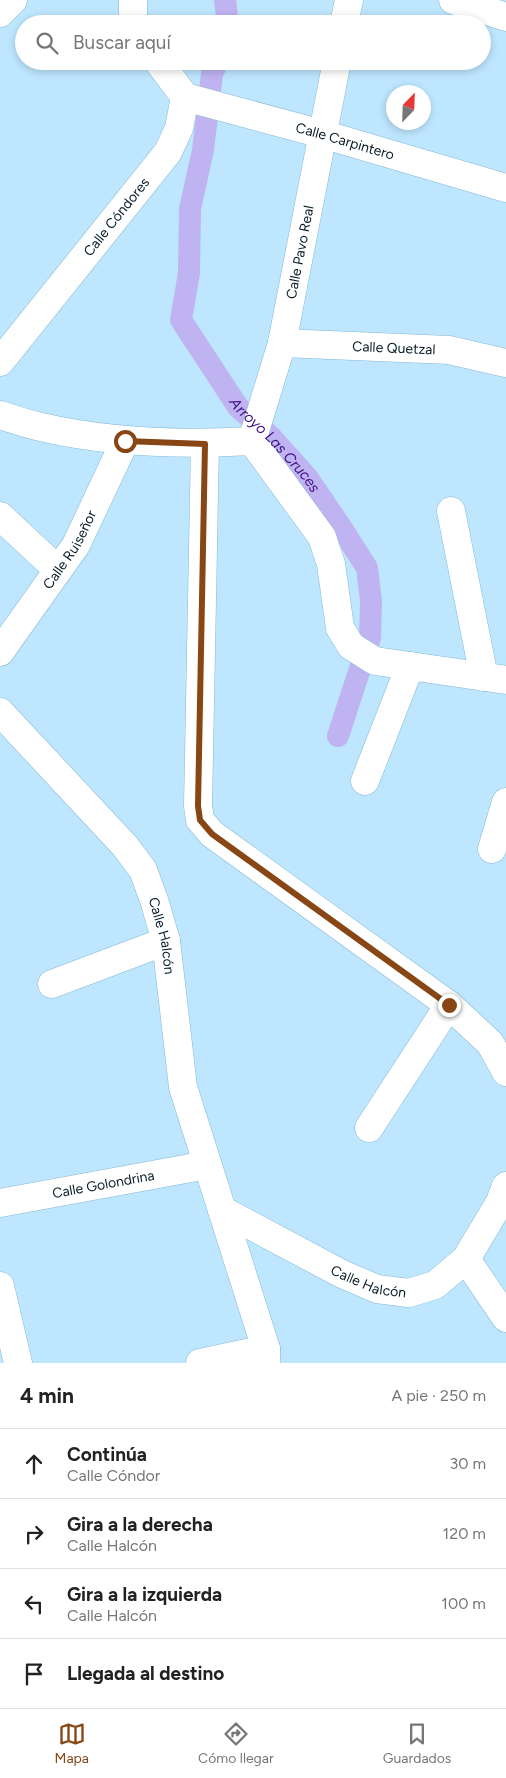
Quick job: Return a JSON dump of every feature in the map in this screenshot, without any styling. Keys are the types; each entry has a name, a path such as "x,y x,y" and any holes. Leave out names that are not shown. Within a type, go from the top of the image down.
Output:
{"street":[{"path":"0,13 14,0"},
{"path":"132,0 133,15"},
{"path":"346,15 349,0"},
{"path":"453,0 506,17"},
{"path":"165,70 185,97"},
{"name":"Calle Pavo Real","path":"253,436 282,343 335,70"},
{"name":"Calle Carpintero","path":"185,97 322,134 506,188"},
{"name":"Calle Cóndores","path":"0,362 168,152 179,128 185,97"},
{"name":"Calle Quetzal","path":"282,343 450,350 506,363"},
{"path":"0,415 40,427 125,441 205,444 253,436 322,537 331,564 340,628 351,646 375,661 495,679 451,511"},
{"name":"Calle Ruiseñor","path":"0,652 76,545 125,441"},
{"path":"205,444 198,806 200,820 212,834 449,1005 490,1043 506,1072"},
{"path":"0,516 58,570"},
{"path":"365,781 410,666"},
{"name":"Calle Halcón","path":"0,712 125,846 143,870 166,941 183,1087 266,1356"},
{"path":"492,849 506,802"},
{"path":"52,984 166,941"},
{"path":"369,1128 449,1005"},
{"name":"Calle Golondrina","path":"0,1203 208,1165"},
{"name":"Calle Halcón","path":"222,1210 342,1274 377,1289 409,1293 435,1285 466,1259 500,1202 506,1186"},
{"path":"466,1259 506,1318"},
{"path":"0,1286 18,1363"},
{"path":"200,1363 266,1356"}],"waterway":[{"path":"225,0 227,15"},
{"name":"Arroyo Las Cruces","path":"214,70 203,150 190,209 189,273 181,320 238,407 272,438 307,477 367,568 371,601 370,638 338,736"}],"route":[{"path":"125,441 205,444 198,806 200,820 212,834 449,1005"}]}
